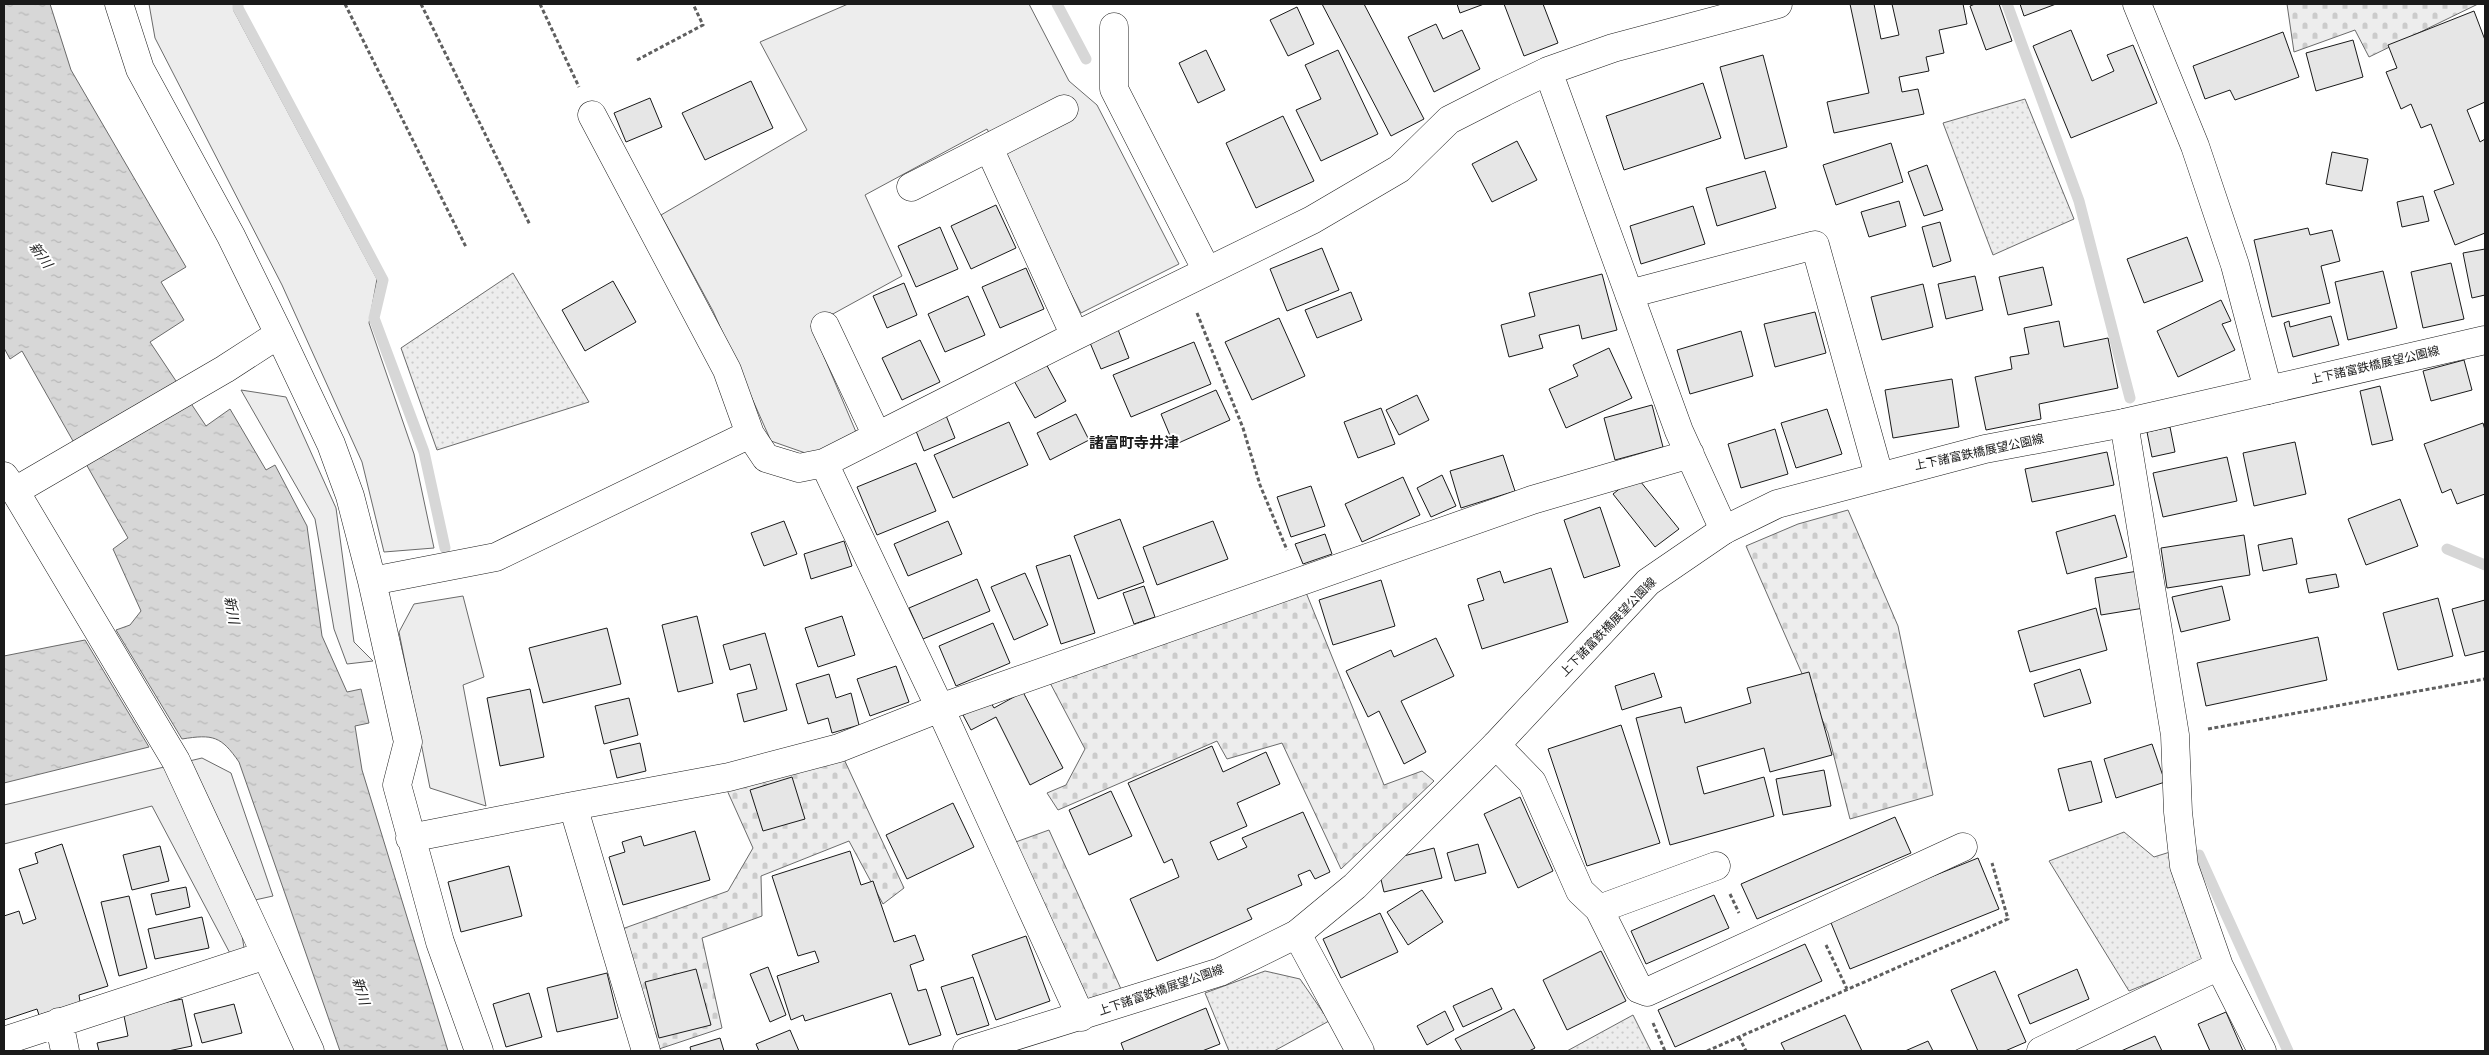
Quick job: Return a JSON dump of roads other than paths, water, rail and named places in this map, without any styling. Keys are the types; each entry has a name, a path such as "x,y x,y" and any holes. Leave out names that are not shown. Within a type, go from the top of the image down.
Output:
{"street":[{"path":"120,4 140,68 231,236 331,444 350,496 372,581 408,742 397,785 440,942 479,1051"},
{"path":"592,115 727,370 750,434 766,458 799,468 824,463 1075,336 1312,220 1399,168 1449,120 1548,71 1702,14 1778,4"},
{"path":"2137,4 2195,146 2235,266 2268,390"},
{"path":"1114,28 1114,89 1196,277"},
{"path":"1548,71 1679,430 1724,530"},
{"path":"911,187 1064,109"},
{"path":"989,148 1075,336"},
{"path":"1629,294 1815,245 1880,475"},
{"path":"825,326 877,436"},
{"path":"279,334 224,369 68,459 10,483 176,762 310,1051"},
{"name":"上下諸富鉄橋展望公園線","path":"967,1051 1081,1017 1220,972 1297,934 1355,886 1496,745 1648,582 1724,530 1777,504 1880,475 1985,449 2124,423 2485,340"},
{"path":"2124,423 2175,735 2178,812 2184,866 2219,966 2262,1051"},
{"path":"372,581 496,556 750,434"},
{"path":"410,838 729,776 839,748 940,708 1532,500 1690,454"},
{"path":"824,463 940,708 1081,1017"},
{"path":"1496,745 1532,782 1580,891 1599,909 1639,989 1647,992 1963,847"},
{"path":"573,806 646,1051"},
{"path":"1599,909 1716,866"},
{"path":"1297,934 1360,1051"},
{"path":"4,1041 266,955"},
{"path":"2041,1051 2219,966"},
{"path":"59,1022 65,1051"}],"water":[{"name":"新川","path":"4,4 50,4 71,70 186,267 161,282 184,320 150,342 206,426 230,409 266,470 275,465 307,526 322,636 347,692 361,689 369,723 355,726 362,770 448,1051 340,1051 239,762 227,747 215,739 201,737 182,739 116,630 130,625 141,611 113,549 128,538 22,351 10,359 4,348"},
{"path":"85,640 149,747 4,783 4,656"}],"waterway":[{"path":"238,4 238,8 383,280 374,318 424,452 445,548"},
{"path":"1057,4 1086,59"},
{"path":"2007,4 2079,201 2130,398"},
{"path":"2447,549 2485,565"},
{"path":"2199,855 2288,1051"}],"district":[{"name":"諸富町寺井津","path":"1134,443"}]}
